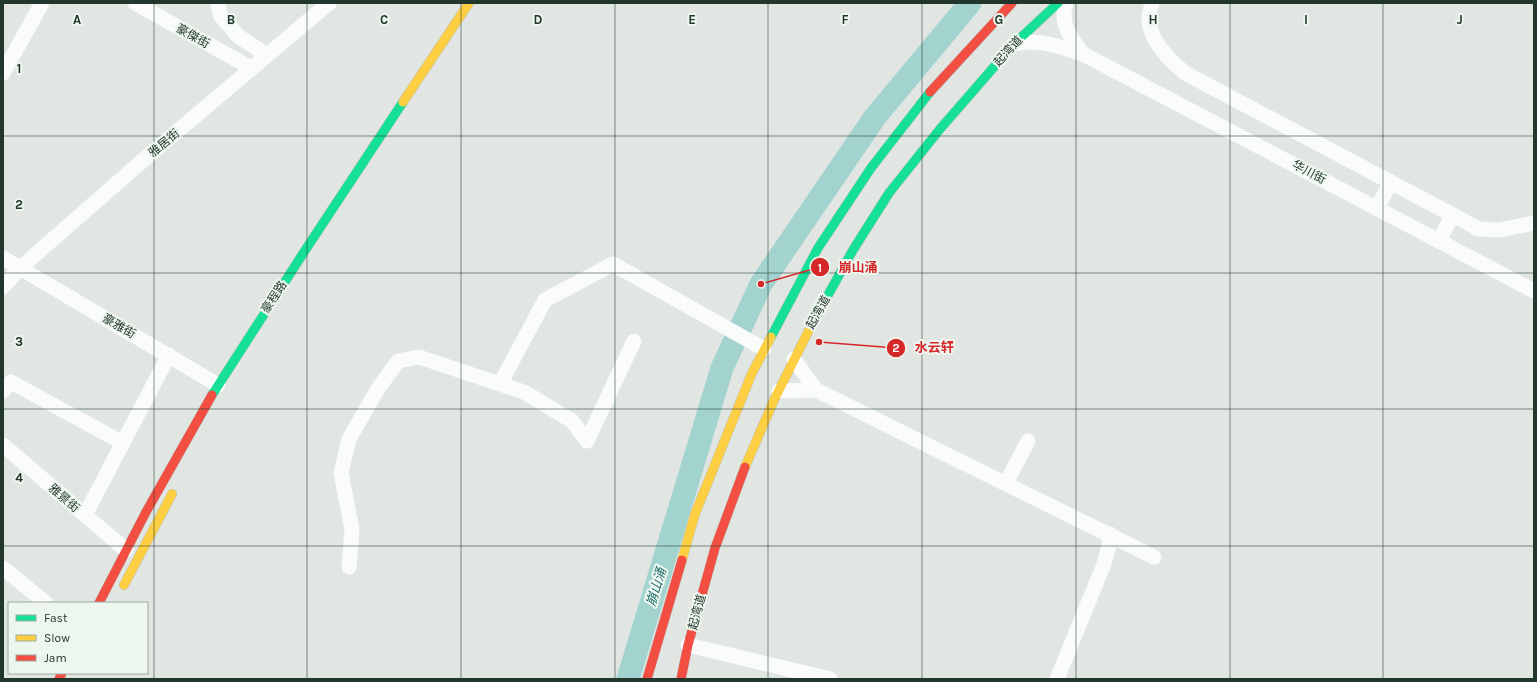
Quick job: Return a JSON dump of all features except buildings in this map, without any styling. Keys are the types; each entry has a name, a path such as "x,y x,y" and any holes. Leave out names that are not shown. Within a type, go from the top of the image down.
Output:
{"main road":[{"name":"豪程路","path":"100,602 126,550 218,385 469,3"},
{"path":"647,679 695,514 752,372 818,248 871,168 925,97 1012,3"},
{"name":"起湾道","path":"681,679 688,645 715,548 743,472 778,391 810,328 853,250 889,193 940,129 1014,44 1058,3"},
{"path":"118,596 176,487"}],"street":[{"path":"3,73 42,3"},
{"name":"豪傑街","path":"135,3 251,68"},
{"path":"218,3 220,15 238,36 267,55"},
{"name":"雅居街","path":"3,287 20,268 148,156 329,3"},
{"name":"华川街","path":"1066,3 1063,16 1065,23 1072,39 1083,54"},
{"path":"1152,3 1149,16 1151,32 1164,53 1174,64 1185,72 1452,216 1479,229 1499,230 1534,223"},
{"name":"华川街","path":"1014,44 1028,41 1044,42 1083,54 1534,291"},
{"path":"1378,208 1391,182"},
{"path":"1439,241 1452,216"},
{"path":"3,258 20,268"},
{"path":"500,384 545,300 613,264 764,349"},
{"name":"豪雅街","path":"20,268 170,355 218,385"},
{"path":"349,567 352,529 341,473 349,439 379,387 398,361 419,357 524,392 572,421 587,441 634,341"},
{"path":"85,515 170,355"},
{"path":"794,359 816,390"},
{"path":"3,391 11,382 123,443"},
{"path":"778,391 816,390 1154,557"},
{"path":"1006,483 1028,441"},
{"name":"雅景街","path":"3,445 126,550"},
{"path":"1057,679 1104,564 1109,546 1110,534"},
{"path":"3,568 45,602"},
{"path":"688,645 830,679"}],"waterway":[{"name":"崩山涌","path":"628,679 722,368 761,284 875,117 970,3"}],"traffic: fast":[{"path":"812,324 853,250 889,193 940,129 1014,44 1058,3"},
{"path":"771,337 818,248 871,168 930,92"},
{"path":"212,395 403,102"}],"traffic: slow":[{"path":"403,102 469,3"},
{"path":"745,467 774,400 812,324"},
{"path":"682,560 695,514 752,373 771,337"},
{"path":"124,585 172,494"}],"traffic: jam":[{"path":"930,92 1012,3"},
{"path":"100,602 146,512 212,395"},
{"path":"681,679 688,645 715,548 745,467"},
{"path":"647,679 682,560"},
{"path":"59,679 62,674"}],"place":[{"name":"崩山涌","path":"761,284"},
{"name":"水云轩","path":"819,342"}]}
